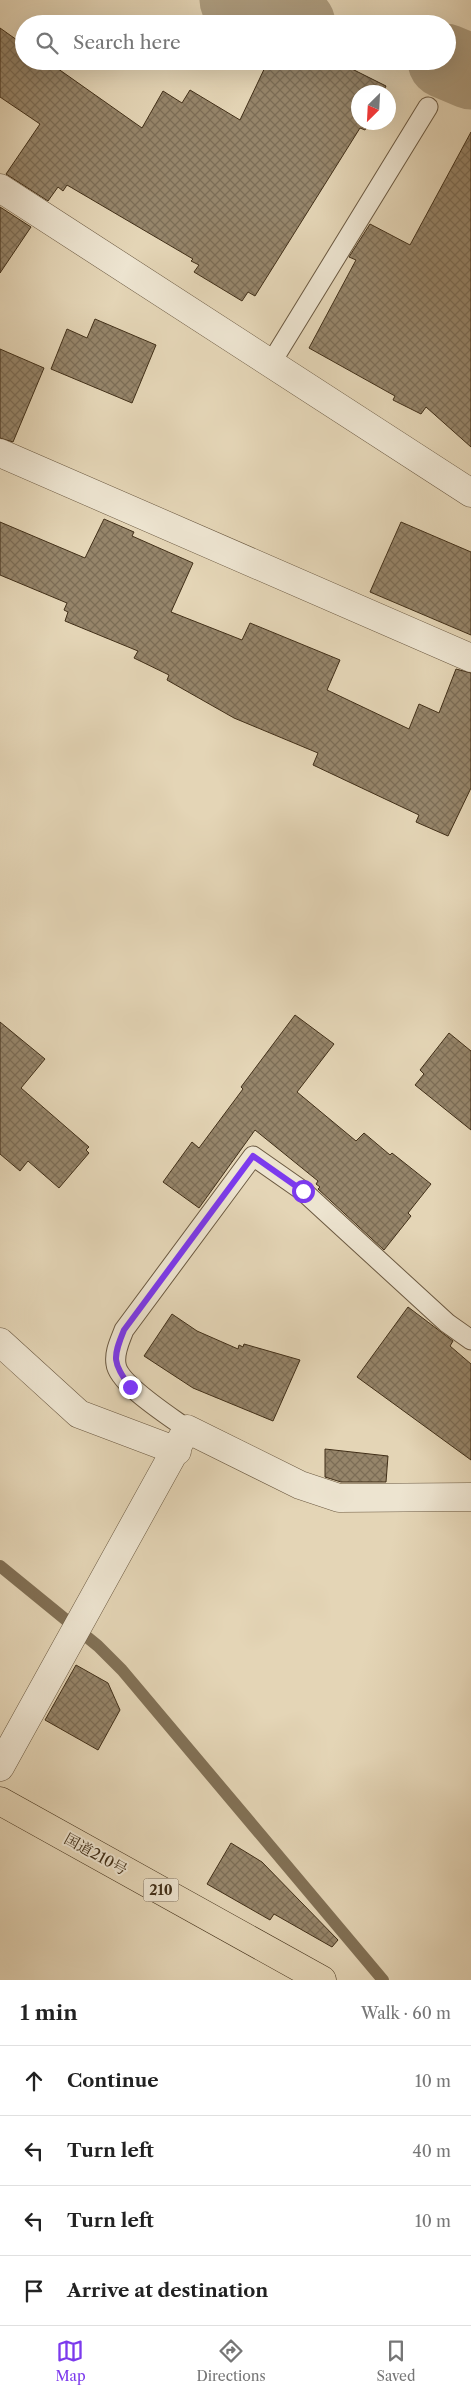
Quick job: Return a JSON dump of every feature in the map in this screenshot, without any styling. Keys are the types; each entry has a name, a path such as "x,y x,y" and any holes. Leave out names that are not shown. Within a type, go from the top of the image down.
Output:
{"highway":[{"name":"国道210号","path":"0,1801 322,1980"}],"street":[{"path":"0,188 471,493"},
{"path":"0,453 471,658"},
{"path":"0,1342 79,1414 182,1440 339,1498 471,1496"},
{"path":"0,1767 182,1440"}],"lane":[{"path":"271,363 428,107"},
{"path":"182,1440 130,1387 116,1366 117,1347 124,1330 253,1156 303,1191 447,1323 471,1340"}],"building":[{"path":"0,28 15,39 15,70 60,70 142,128 163,91 182,103 190,90 240,120 264,70 354,70 384,85 351,85 351,130 359,130 255,296 248,292 242,301 194,272 199,265 191,261 193,259 67,185 63,191 58,187 48,201 6,174 40,124 0,97"},
{"path":"471,132 471,447 426,407 421,414 393,400 395,396 309,348 356,260 349,257 370,224 410,245"},
{"path":"0,207 31,227 0,273"},
{"path":"95,319 156,345 132,403 51,369 67,329 87,338"},
{"path":"0,349 44,368 13,442 0,438"},
{"path":"104,519 134,532 132,536 193,563 171,612 242,640 250,623 340,660 327,690 409,729 419,704 439,713 456,669 471,673 471,788 448,836 416,822 419,815 313,765 318,753 234,718 167,680 169,675 134,658 138,651 65,621 68,612 64,610 67,603 0,575 0,522 85,558"},
{"path":"401,522 471,552 471,635 370,592"},
{"path":"295,1015 334,1044 297,1092 356,1141 364,1133 390,1155 392,1153 431,1184 408,1213 411,1216 384,1250 318,1189 320,1187 316,1184 318,1181 255,1130 199,1208 163,1182 192,1142 199,1148 243,1089 241,1087"},
{"path":"0,1022 45,1059 21,1088 89,1147 86,1150 89,1153 59,1188 28,1161 20,1171 0,1154"},
{"path":"449,1033 471,1051 471,1130 415,1085 424,1074 420,1070"},
{"path":"408,1307 453,1341 450,1346 471,1364 471,1460 357,1377"},
{"path":"172,1314 197,1331 238,1349 239,1345 243,1347 244,1344 300,1360 273,1421 193,1388 144,1356"},
{"path":"325,1449 388,1456 386,1482 341,1482 325,1477"},
{"path":"76,1665 108,1683 120,1710 98,1750 45,1720"},
{"path":"231,1843 262,1862 338,1940 332,1947 274,1914 270,1920 207,1884"}],"waterway":[{"path":"237,0 275,15"},
{"path":"456,66 471,72"},
{"path":"0,1566 98,1646 122,1670 383,1980"}],"route":[{"path":"130,1387 116,1366 117,1347 124,1330 253,1156 303,1191"}]}
